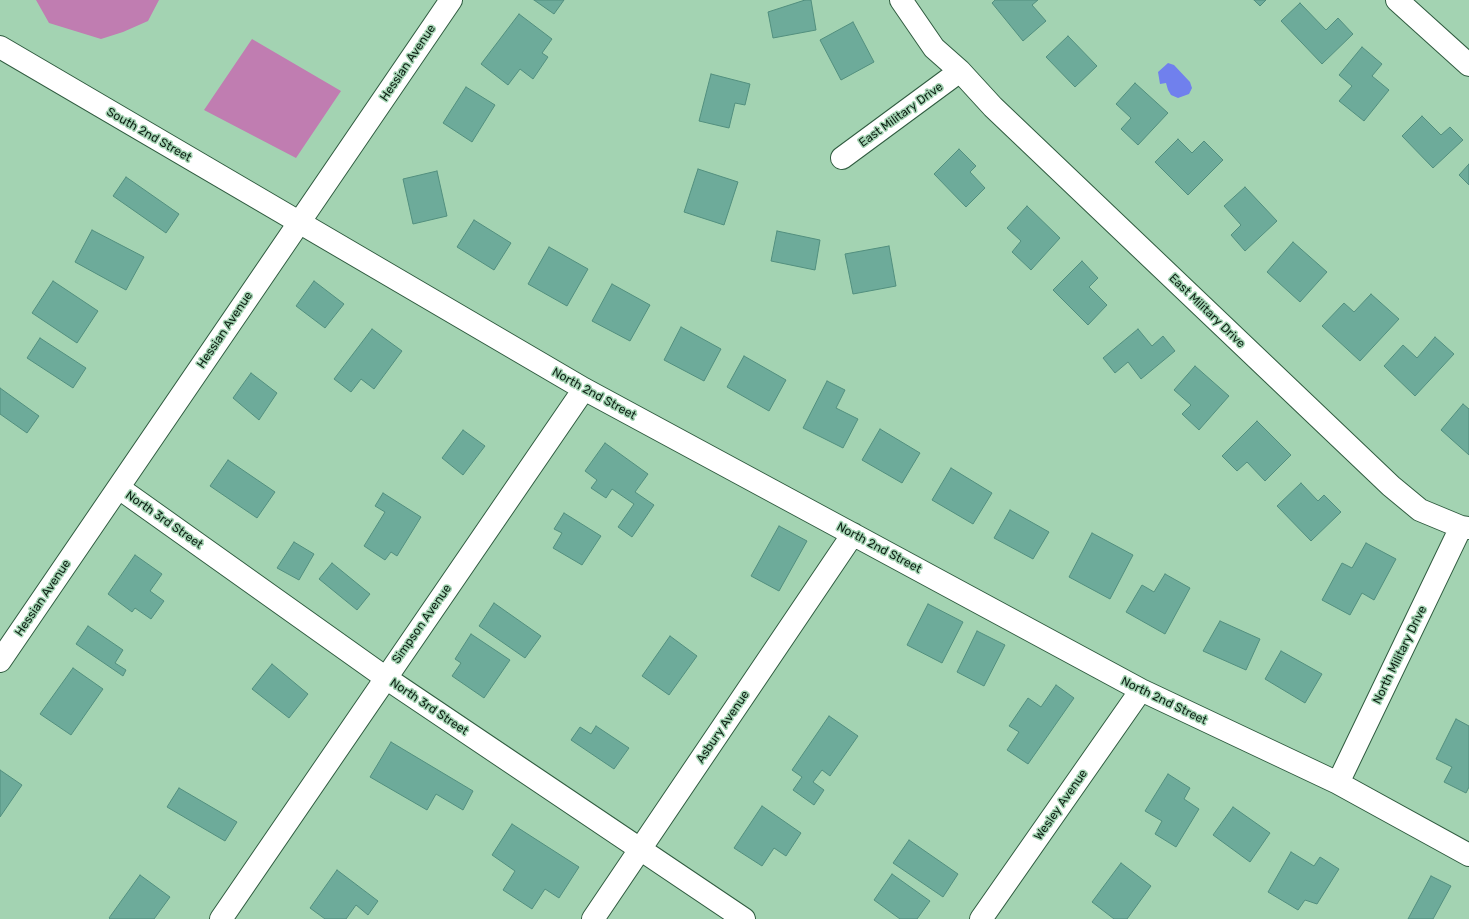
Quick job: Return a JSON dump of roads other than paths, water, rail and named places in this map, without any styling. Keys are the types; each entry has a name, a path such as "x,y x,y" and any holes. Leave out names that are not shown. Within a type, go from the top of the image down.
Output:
{"street":[{"name":"Hessian Avenue","path":"0,662 451,0"},
{"name":"East Military Drive","path":"901,0 934,48 960,71 993,108 1391,486 1420,510 1465,528"},
{"path":"1397,0 1469,65"},
{"name":"South 2nd Street","path":"0,47 299,222"},
{"name":"East Military Drive","path":"842,158 960,71"},
{"name":"North 2nd Street","path":"299,222 584,389 1141,690 1338,783 1469,854"},
{"name":"Simpson Avenue","path":"221,919 584,389"},
{"name":"North 3rd Street","path":"119,488 386,678 744,919"},
{"name":"North Military Drive","path":"1338,783 1465,528"},
{"name":"Asbury Avenue","path":"593,919 853,534"},
{"name":"Wesley Avenue","path":"981,919 1141,690"}],"water":[{"path":"1168,63 1174,65 1190,82 1192,88 1189,94 1178,98 1171,95 1166,83 1160,84 1158,72"}]}
